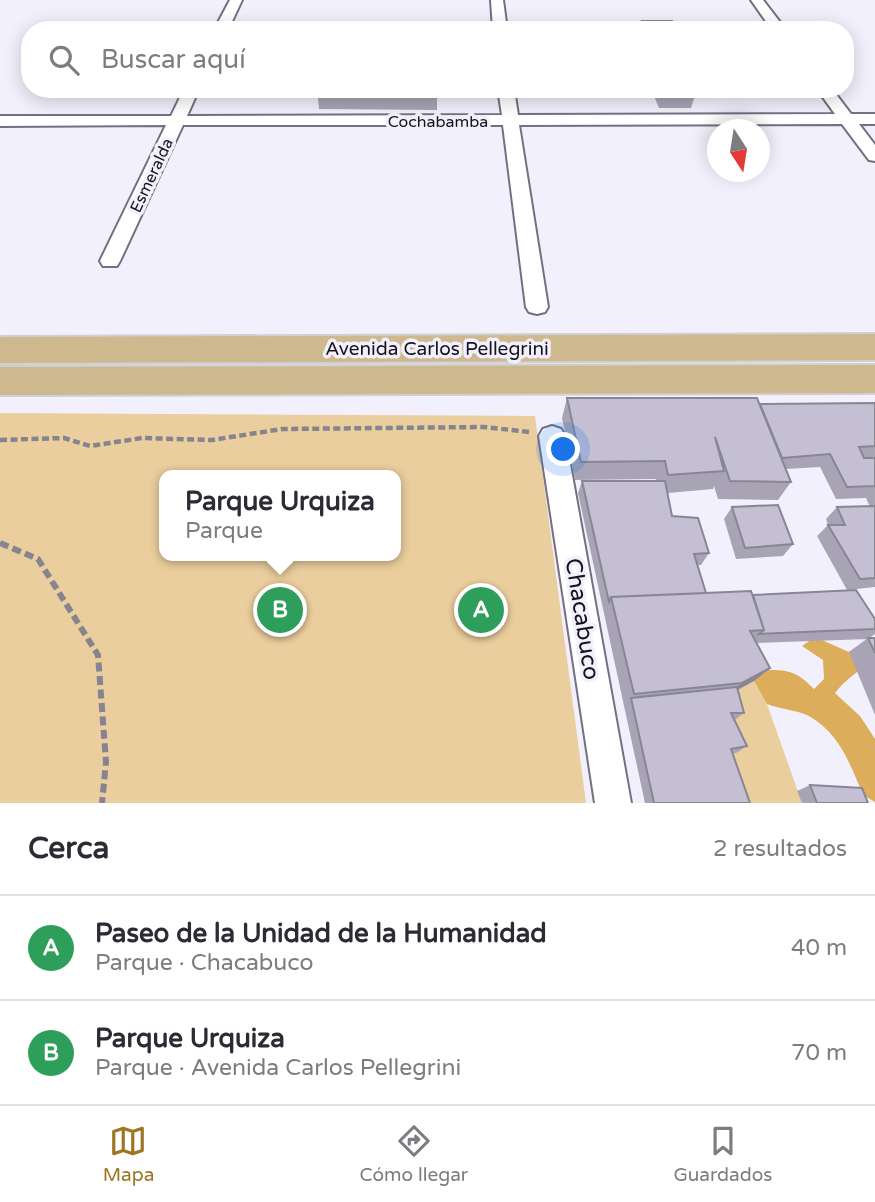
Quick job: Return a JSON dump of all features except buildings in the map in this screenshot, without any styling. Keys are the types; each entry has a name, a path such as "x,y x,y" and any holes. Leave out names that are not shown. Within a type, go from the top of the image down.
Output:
{"main road":[{"name":"Avenida Carlos Pellegrini","path":"0,350 875,347"},
{"name":"Avenida Carlos Pellegrini","path":"0,381 875,379"}],"street":[{"path":"226,21 236,0"},
{"path":"497,0 499,21"},
{"path":"757,0 772,21"},
{"name":"Esmeralda","path":"110,261 188,98"},
{"path":"507,98 537,307"},
{"path":"831,98 875,156"},
{"name":"Cochabamba","path":"0,121 875,119"},
{"name":"Chacabuco","path":"552,436 613,803"}],"path":[{"path":"0,440 64,438 90,446 142,438 212,439 282,429 484,427 552,436"},
{"path":"0,543 38,559 98,654 106,762 102,803"}],"shaded area":[{"path":"0,413 535,416 586,803 0,803"},
{"path":"815,637 849,652 868,639 875,651 866,664 835,693 860,716 875,739 875,802 863,795 843,751 820,723 799,712 767,704 754,681 757,670 782,670 801,677 814,689 824,679 823,660 802,646"},
{"path":"754,681 767,704 802,803 737,803 721,755 735,753 727,695"}],"place":[{"name":"Parque Urquiza","path":"280,610"},
{"name":"Paseo de la Unidad de la Humanidad","path":"481,610"}]}
